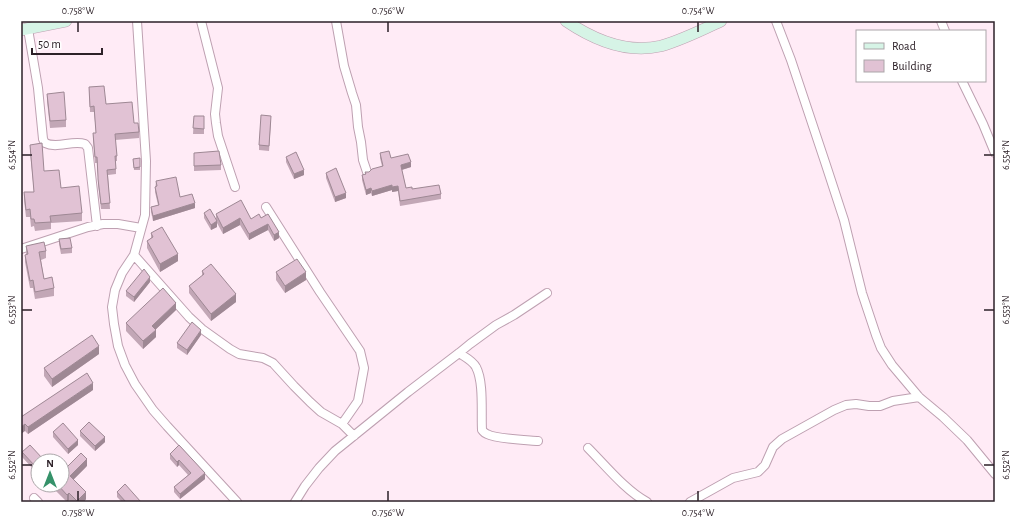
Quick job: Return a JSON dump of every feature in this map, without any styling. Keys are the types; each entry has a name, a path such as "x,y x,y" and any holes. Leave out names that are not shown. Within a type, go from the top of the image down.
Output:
{"main road":[{"path":"24,30 66,21"},
{"path":"566,21 596,39 610,44 645,48 662,46 721,21"}],"street":[{"path":"137,21 146,161 145,215 134,255 122,273 115,290 112,307 118,346 125,365 135,384 153,410 237,502"},
{"path":"201,21 218,88 215,114 218,136 235,187"},
{"path":"336,21 344,66 356,105 363,160 367,172"},
{"path":"776,21 791,60 844,220 862,293 881,348 892,365 919,397 967,440 995,474"},
{"path":"24,30 38,88 43,139 49,146 80,142 85,144 88,148 97,226"},
{"path":"962,82 995,153"},
{"path":"266,207 320,292 360,351 364,368 358,401 342,424"},
{"path":"21,249 88,227 103,224 118,224 141,228"},
{"path":"134,255 189,317 202,329 239,354 263,358 273,363 321,412 342,424 354,436"},
{"path":"295,502 319,468 335,451 470,344 496,325 547,294"},
{"path":"460,353 476,366 479,376 482,396 482,430 492,436 538,440"},
{"path":"690,502 733,478 758,472 765,466 773,447 782,440 834,410 846,405 856,404 880,406 893,401 919,397"},
{"path":"588,448 638,498 647,502"}],"building":[{"path":"104,86 106,104 132,102 134,123 138,123 139,132 115,134 117,156 115,156 116,169 107,170 110,203 101,204 97,157 95,157 93,133 96,133 94,106 90,107 89,87"},
{"path":"64,92 66,120 50,121 47,94"},
{"path":"261,115 271,116 269,146 259,145"},
{"path":"194,116 204,116 204,129 193,128"},
{"path":"42,143 44,171 59,170 61,188 79,186 82,213 50,216 51,222 35,223 34,219 31,219 30,209 26,210 24,192 34,192 30,145"},
{"path":"219,151 221,165 194,166 194,153"},
{"path":"389,151 391,158 408,154 411,162 401,165 406,188 412,187 412,189 439,185 441,194 400,201 398,186 392,187 392,185 372,191 371,188 366,190 362,175 366,174 365,172 369,172 372,169 383,166 380,153"},
{"path":"296,152 304,170 294,174 286,157"},
{"path":"140,158 140,167 134,168 133,159"},
{"path":"336,168 346,193 335,197 326,173"},
{"path":"176,177 180,197 192,194 195,203 153,216 151,207 159,205 155,187 157,186 156,181"},
{"path":"241,200 251,219 259,214 261,218 268,214 279,232 274,235 268,224 249,234 240,218 223,228 216,214"},
{"path":"210,209 217,221 211,225 204,213"},
{"path":"162,227 178,254 160,264 147,241 153,237 151,233"},
{"path":"70,238 72,248 61,249 59,239"},
{"path":"44,242 46,251 39,252 44,279 52,277 54,288 35,292 33,280 30,281 25,255 28,254 26,246"},
{"path":"297,259 306,272 285,286 276,272"},
{"path":"211,264 236,294 211,314 189,286 204,274 202,271"},
{"path":"144,269 150,277 134,297 126,291"},
{"path":"163,288 176,303 152,326 156,330 143,341 126,323"},
{"path":"192,322 201,330 187,350 177,343"},
{"path":"92,335 99,346 52,379 44,368"},
{"path":"87,373 93,383 28,427 25,424 21,427 21,417"},
{"path":"89,422 105,437 95,446 80,431"},
{"path":"63,423 78,440 68,449 53,432"},
{"path":"30,445 37,453 30,453 30,461 22,452"},
{"path":"179,445 205,473 180,494 174,487 191,473 179,460 177,462 170,454"},
{"path":"81,453 87,459 70,476 70,464"},
{"path":"70,476 86,492 77,501 69,493"},
{"path":"125,484 141,502 126,502 117,492"}]}
